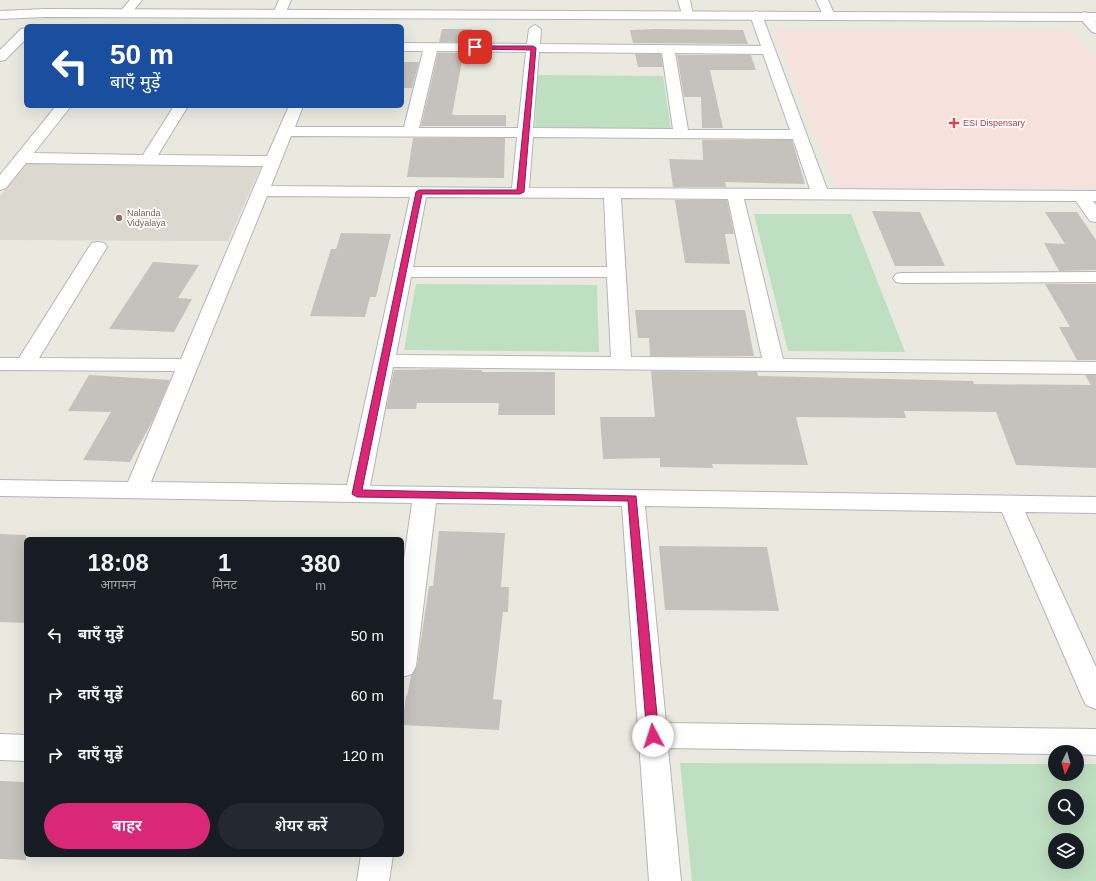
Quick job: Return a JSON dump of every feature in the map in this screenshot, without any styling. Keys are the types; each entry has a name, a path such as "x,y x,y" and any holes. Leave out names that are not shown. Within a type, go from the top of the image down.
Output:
{"street":[{"path":"34,24 59,0"},
{"path":"125,13 136,0"},
{"path":"279,14 286,0"},
{"path":"684,0 687,15"},
{"path":"822,0 829,16"},
{"path":"0,15 45,13 125,13 1090,16 1096,29"},
{"path":"756,15 820,194"},
{"path":"520,192 535,29"},
{"path":"0,57 24,34"},
{"path":"404,47 768,50"},
{"path":"410,132 431,47"},
{"path":"668,49 681,134"},
{"path":"0,185 62,108"},
{"path":"148,159 180,108"},
{"path":"136,490 295,108"},
{"path":"286,131 799,135"},
{"path":"22,158 273,161"},
{"path":"261,191 1088,196 1096,217"},
{"path":"357,494 419,192"},
{"path":"612,193 621,363"},
{"path":"735,194 774,365"},
{"path":"25,364 98,247"},
{"path":"402,272 616,272"},
{"path":"902,278 1096,277"},
{"path":"384,361 1096,368"},
{"path":"0,364 188,365"},
{"path":"0,488 1096,505"},
{"path":"404,651 425,494"},
{"path":"633,498 665,881"},
{"path":"1010,504 1096,697"},
{"path":"653,736 1096,742"},
{"path":"0,747 24,748"},
{"path":"373,881 377,857"}],"shaded area":[{"name":"ESI Dispensary","path":"774,30 1070,30 1096,59 1096,187 836,187"},
{"name":"Nalanda Vidyalaya","path":"27,162 262,164 228,241 0,240 0,196"}],"green space":[{"path":"537,75 663,76 671,129 535,128"},
{"path":"754,214 851,214 905,352 788,351"},
{"path":"416,284 597,285 599,352 404,350"},
{"path":"680,763 1048,764 1048,781 1084,781 1084,764 1096,764 1096,881 692,881"}],"building":[{"path":"442,29 472,29 470,42 439,42"},
{"path":"630,30 743,30 748,44 633,43"},
{"path":"438,53 467,53 465,61 462,61 452,115 506,115 506,126 421,126"},
{"path":"635,54 661,54 663,67 638,67"},
{"path":"677,55 751,55 756,70 710,70 723,128 702,128 701,97 684,97"},
{"path":"404,62 419,62 412,88 404,88"},
{"path":"413,138 505,138 504,178 407,177"},
{"path":"702,140 792,140 805,184 725,182 726,187 673,187 669,159 703,160"},
{"path":"675,200 727,200 734,234 725,234 730,264 685,263"},
{"path":"872,211 920,212 945,266 895,266"},
{"path":"1045,212 1077,212 1096,240 1096,270 1059,271 1044,243 1065,244"},
{"path":"341,233 391,234 376,297 370,297 365,317 310,316 331,249 336,249"},
{"path":"153,262 199,265 178,298 192,299 174,332 109,329"},
{"path":"1045,284 1096,284 1096,360 1077,360 1059,327 1070,327"},
{"path":"635,310 745,310 754,356 650,356 649,338 638,338"},
{"path":"394,370 482,370 482,372 555,372 555,415 498,415 499,403 417,403 416,409 386,409"},
{"path":"651,371 757,372 758,376 973,381 974,384 1091,385 1085,375 1096,375 1096,468 1016,465 996,412 904,411 906,418 796,417 808,465 712,464 713,468 660,467 660,458 603,459 600,417 655,417"},
{"path":"89,375 170,380 153,420 130,462 83,460 111,412 68,411"},
{"path":"439,531 505,533 501,587 509,587 508,612 503,612 493,699 502,700 499,730 404,725 406,696 411,676 417,666 429,586 433,586"},
{"path":"0,534 26,535 26,537 24,537 24,623 0,622"},
{"path":"659,546 767,547 779,611 665,610"},
{"path":"0,781 24,782 24,857 26,857 26,860 0,859"}],"place":[{"name":"ESI Dispensary","path":"954,123"},
{"name":"Nalanda Vidyalaya","path":"119,218"}],"route":[{"path":"475,47 533,48 520,192 419,192 357,494 633,498 653,736"}]}
